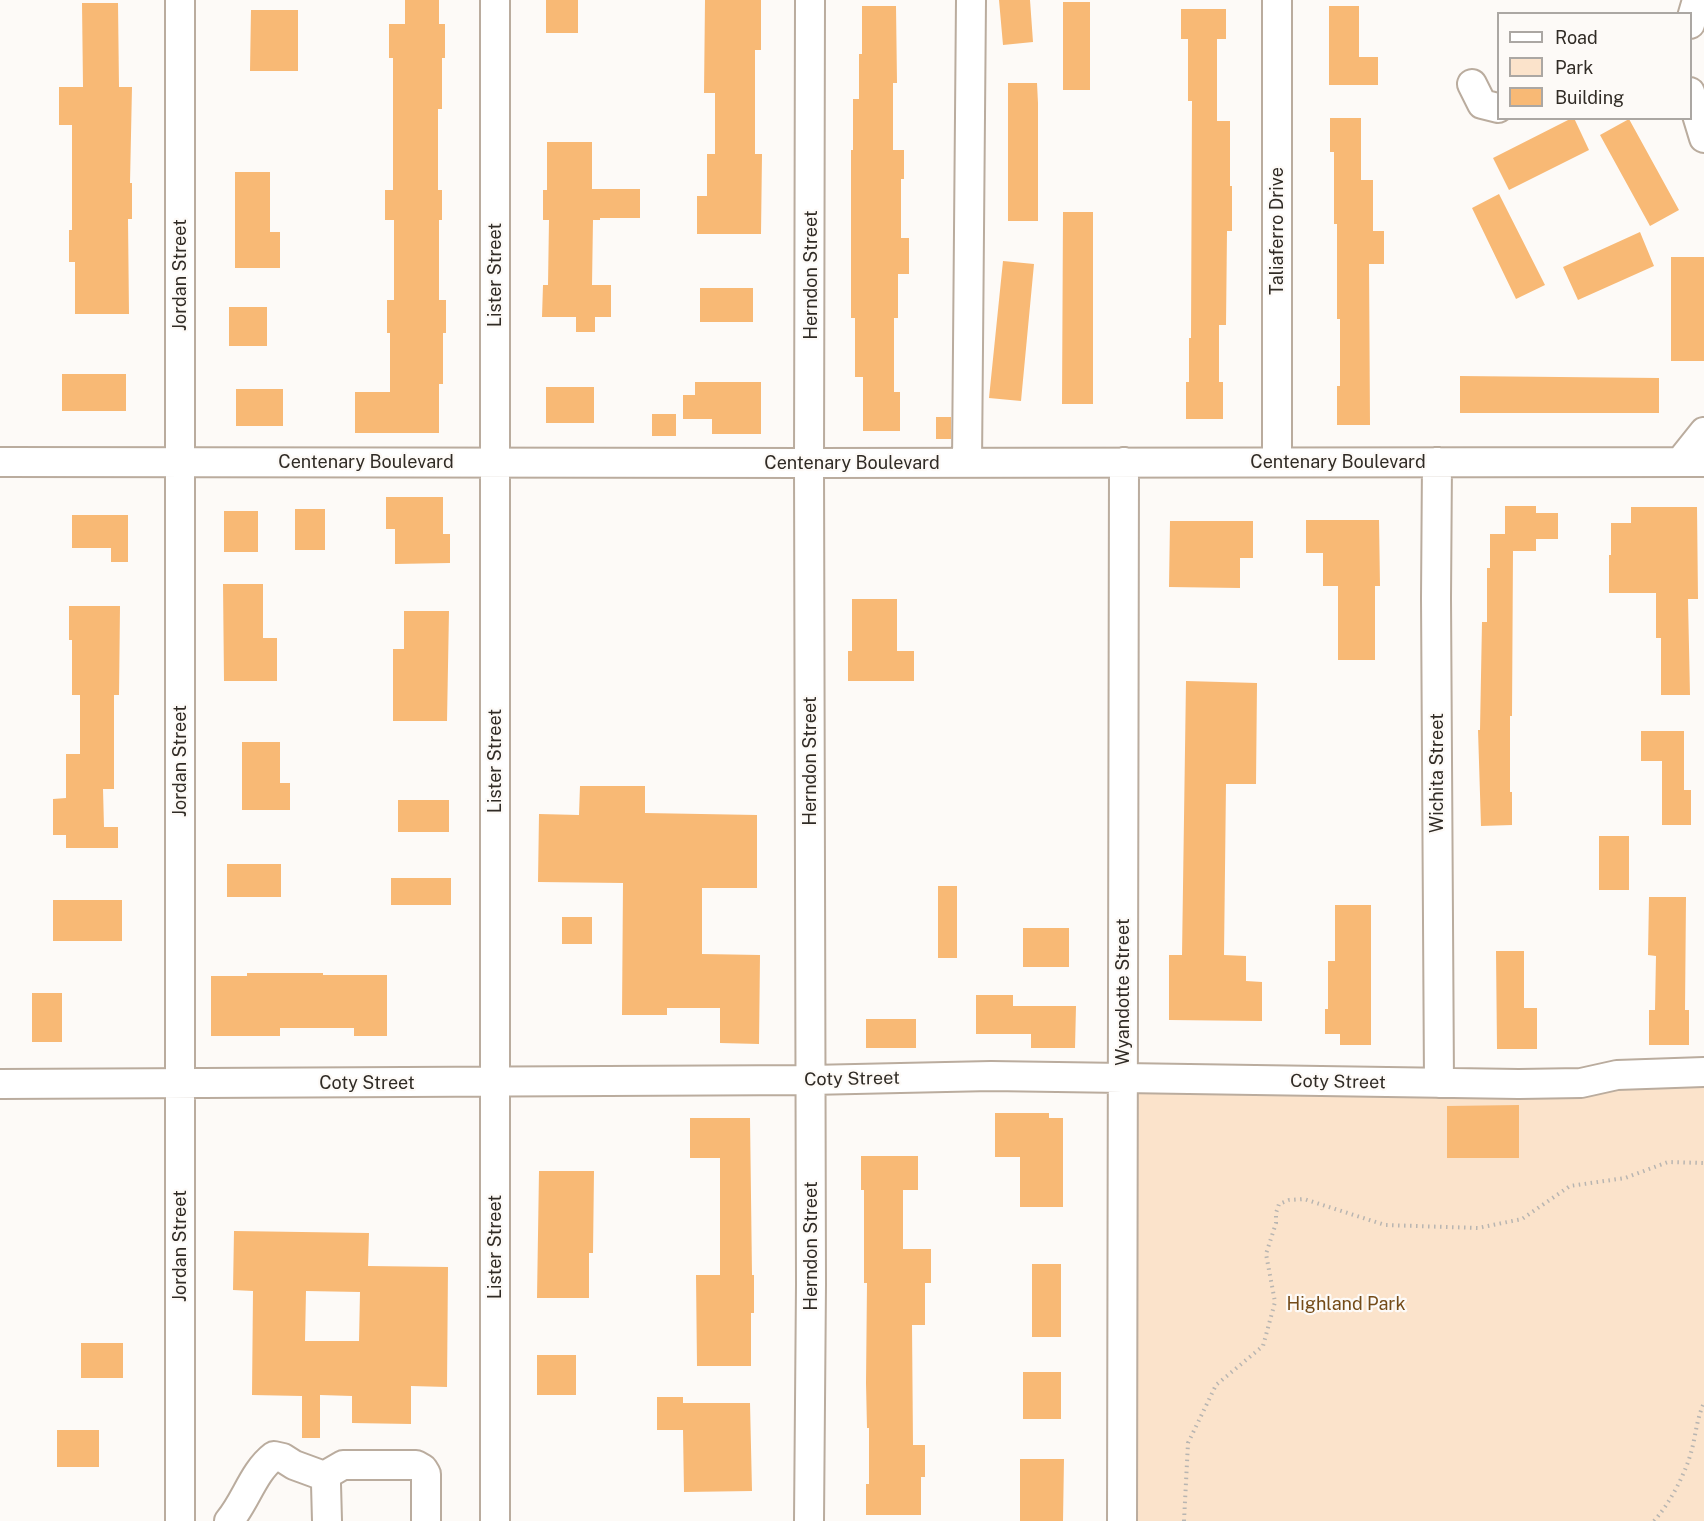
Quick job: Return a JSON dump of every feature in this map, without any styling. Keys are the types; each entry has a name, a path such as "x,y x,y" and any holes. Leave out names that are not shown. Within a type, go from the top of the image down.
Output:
{"street":[{"name":"Jordan Street","path":"180,0 180,1521"},
{"name":"Lister Street","path":"495,0 495,1521"},
{"name":"Herndon Street","path":"809,1521 811,1284 810,0"},
{"path":"967,463 971,0"},
{"name":"Taliaferro Drive","path":"1277,0 1277,462"},
{"path":"1692,17 1697,0"},
{"path":"1472,84 1482,104 1497,108"},
{"path":"1692,103 1704,138"},
{"path":"1692,462 1704,432"},
{"name":"Centenary Boulevard","path":"0,462 809,464 1692,462"},
{"name":"Wyandotte Street","path":"1122,1521 1124,462"},
{"name":"Wichita Street","path":"1437,462 1438,1083"},
{"name":"Coty Street","path":"0,1084 810,1080 991,1076 1581,1083 1617,1075 1704,1072"},
{"path":"229,1521 265,1463 274,1456 283,1458 325,1480"},
{"path":"325,1480 343,1466 416,1466 423,1469 426,1474 426,1521"},
{"path":"325,1480 327,1521"}],"path":[{"path":"1184,1521 1188,1443 1216,1385 1263,1346 1275,1302 1266,1254 1276,1223 1279,1204 1289,1200 1304,1199 1386,1225 1478,1228 1522,1219 1570,1186 1625,1178 1668,1162 1704,1163"},
{"path":"1654,1521 1665,1509 1681,1477 1692,1451 1699,1413 1704,1403"}],"green space":[{"name":"Highland Park","path":"1128,1084 1704,1088 1704,1521 1129,1521"}],"building":[{"path":"405,0 439,0 439,24 445,24 442,109 438,109 438,190 442,190 442,220 439,220 439,300 446,300 446,333 443,333 443,384 439,384 439,433 355,433 355,392 390,392 390,333 387,333 387,300 394,300 394,220 385,220 385,190 393,190 393,58 389,58 389,24 405,24"},
{"path":"546,0 578,0 578,33 546,33"},
{"path":"705,0 761,0 761,50 755,50 755,154 762,154 761,234 697,234 697,196 707,196 707,154 715,154 715,93 704,93"},
{"path":"999,0 1030,0 1033,42 1003,45"},
{"path":"1063,2 1090,2 1090,90 1063,90"},
{"path":"82,3 118,3 119,87 132,87 130,183 132,183 132,219 128,219 129,314 75,314 75,262 69,262 69,230 72,230 72,125 59,125 59,87 83,87"},
{"path":"862,6 896,6 897,83 893,83 893,150 904,150 904,179 901,179 901,238 909,238 909,274 898,274 898,318 894,318 894,392 900,392 900,431 863,431 863,377 855,377 855,318 851,318 851,150 853,150 853,99 859,99"},
{"path":"1329,6 1359,6 1359,57 1378,57 1378,85 1329,85"},
{"path":"1181,9 1226,9 1226,39 1217,39 1217,121 1230,121 1230,186 1232,186 1232,231 1227,231 1226,325 1219,325 1219,382 1223,382 1223,419 1186,419 1186,382 1189,382 1189,338 1191,338 1192,101 1188,101 1188,39 1181,39"},
{"path":"251,10 298,10 298,71 250,71"},
{"path":"1008,83 1037,83 1038,221 1008,221"},
{"path":"1330,118 1361,118 1361,180 1373,180 1373,231 1384,231 1384,264 1369,264 1370,425 1337,425 1337,386 1340,386 1340,319 1337,319 1337,224 1334,224 1334,152 1330,152"},
{"path":"1568,120 1575,120 1589,150 1509,190 1493,158"},
{"path":"1630,120 1679,210 1650,226 1600,135"},
{"path":"547,142 592,142 592,189 640,189 640,218 593,220 592,285 611,285 611,317 595,317 595,332 576,332 576,317 542,317 543,285 548,285 549,220 543,220 543,190 547,190"},
{"path":"235,172 270,172 270,232 280,232 280,268 235,268"},
{"path":"1499,194 1545,285 1516,299 1472,208"},
{"path":"1063,212 1093,212 1093,404 1062,404"},
{"path":"1640,232 1654,266 1578,300 1563,267"},
{"path":"1671,257 1704,257 1704,361 1671,361"},
{"path":"1003,261 1034,264 1021,401 989,398"},
{"path":"700,288 753,288 753,322 700,322"},
{"path":"229,307 267,307 267,346 229,346"},
{"path":"62,374 126,374 126,411 62,411"},
{"path":"1460,376 1659,378 1659,413 1460,413"},
{"path":"695,382 761,382 761,434 712,434 712,419 683,419 683,395 695,395"},
{"path":"546,387 594,387 594,423 546,423"},
{"path":"236,389 283,389 283,426 236,426"},
{"path":"652,414 676,414 676,436 652,436"},
{"path":"936,417 951,417 951,439 936,439"},
{"path":"386,497 443,497 443,534 450,534 450,563 395,564 395,529 386,529"},
{"path":"1505,506 1536,506 1536,513 1558,513 1558,539 1536,539 1536,551 1513,551 1512,716 1510,716 1512,825 1481,826 1478,730 1480,730 1482,622 1487,622 1487,568 1490,568 1490,534 1505,534"},
{"path":"1631,507 1697,507 1698,599 1688,599 1690,695 1661,695 1661,638 1656,638 1656,593 1609,593 1611,523 1631,523"},
{"path":"295,509 325,509 325,550 295,550"},
{"path":"224,511 258,511 258,552 224,552"},
{"path":"72,515 128,515 128,562 111,562 111,548 72,548"},
{"path":"1306,520 1379,520 1380,586 1375,586 1375,660 1338,660 1338,586 1323,586 1323,553 1306,553"},
{"path":"1170,521 1253,521 1253,558 1240,558 1240,588 1169,587"},
{"path":"223,584 263,584 263,638 277,638 277,681 224,681"},
{"path":"852,599 897,599 897,651 914,651 914,681 848,681 848,651 852,651"},
{"path":"69,606 120,606 119,695 114,695 114,789 103,789 104,827 118,827 118,848 66,848 66,835 53,835 53,799 66,798 66,754 80,754 80,695 72,695 72,640 69,640"},
{"path":"404,611 449,611 447,721 393,721 393,649 404,649"},
{"path":"1186,681 1257,683 1256,784 1226,784 1224,955 1246,956 1246,981 1262,982 1262,1021 1169,1020 1169,955 1182,955"},
{"path":"1641,731 1684,731 1684,790 1691,790 1691,825 1662,825 1662,761 1641,761"},
{"path":"242,742 280,742 280,783 290,783 290,810 242,810"},
{"path":"580,786 645,786 645,813 757,815 757,888 702,888 702,954 760,955 759,1044 720,1043 720,1008 667,1008 667,1015 622,1015 623,883 538,882 539,814 579,815"},
{"path":"398,800 449,800 449,832 398,832"},
{"path":"1599,836 1629,836 1629,890 1599,890"},
{"path":"227,864 281,864 281,897 227,897"},
{"path":"391,878 451,878 451,905 391,905"},
{"path":"938,886 957,886 957,958 938,958"},
{"path":"1649,897 1686,897 1685,1010 1689,1010 1689,1045 1649,1045 1649,1010 1655,1010 1656,956 1648,955"},
{"path":"53,900 122,900 122,941 53,941"},
{"path":"1335,905 1371,905 1371,1045 1340,1045 1340,1034 1325,1034 1325,1009 1328,1009 1328,961 1335,961"},
{"path":"562,917 592,917 592,944 562,944"},
{"path":"1023,928 1069,928 1069,967 1023,967"},
{"path":"1496,951 1524,951 1524,1008 1537,1008 1537,1049 1497,1049"},
{"path":"247,973 387,975 387,1036 354,1036 354,1028 280,1028 280,1036 211,1036 211,976 247,976"},
{"path":"32,993 62,993 62,1042 32,1042"},
{"path":"976,995 1013,995 1013,1006 1076,1006 1075,1048 1031,1048 1031,1034 976,1034"},
{"path":"866,1019 916,1019 916,1048 866,1048"},
{"path":"1519,1105 1519,1158 1447,1158 1447,1106"},
{"path":"995,1113 1049,1113 1049,1118 1063,1118 1063,1207 1020,1207 1020,1157 995,1157"},
{"path":"690,1118 750,1118 752,1275 754,1275 751,1366 697,1366 696,1275 720,1275 720,1158 690,1158"},
{"path":"861,1156 918,1156 918,1190 903,1190 903,1249 931,1249 931,1283 925,1283 925,1325 912,1325 913,1445 925,1445 925,1477 921,1477 921,1515 866,1515 866,1484 869,1484 866,1383 867,1283 864,1283 864,1190 861,1190"},
{"path":"539,1171 594,1171 593,1253 589,1253 589,1298 537,1298"},
{"path":"234,1231 369,1233 368,1266 448,1267 447,1387 411,1386 411,1424 352,1423 352,1396 320,1395 320,1438 302,1438 302,1396 252,1395 253,1291 233,1290","holes":["306,1291 360,1292 359,1341 305,1341"]},
{"path":"1032,1264 1061,1264 1061,1337 1032,1337"},
{"path":"81,1343 123,1343 123,1378 81,1378"},
{"path":"537,1355 576,1355 576,1395 537,1395"},
{"path":"1023,1372 1061,1372 1061,1419 1023,1419"},
{"path":"657,1397 683,1397 683,1403 750,1403 752,1491 684,1492 683,1430 657,1430"},
{"path":"57,1430 99,1430 99,1467 57,1467"},
{"path":"1020,1459 1064,1459 1063,1521 1020,1521"}]}
